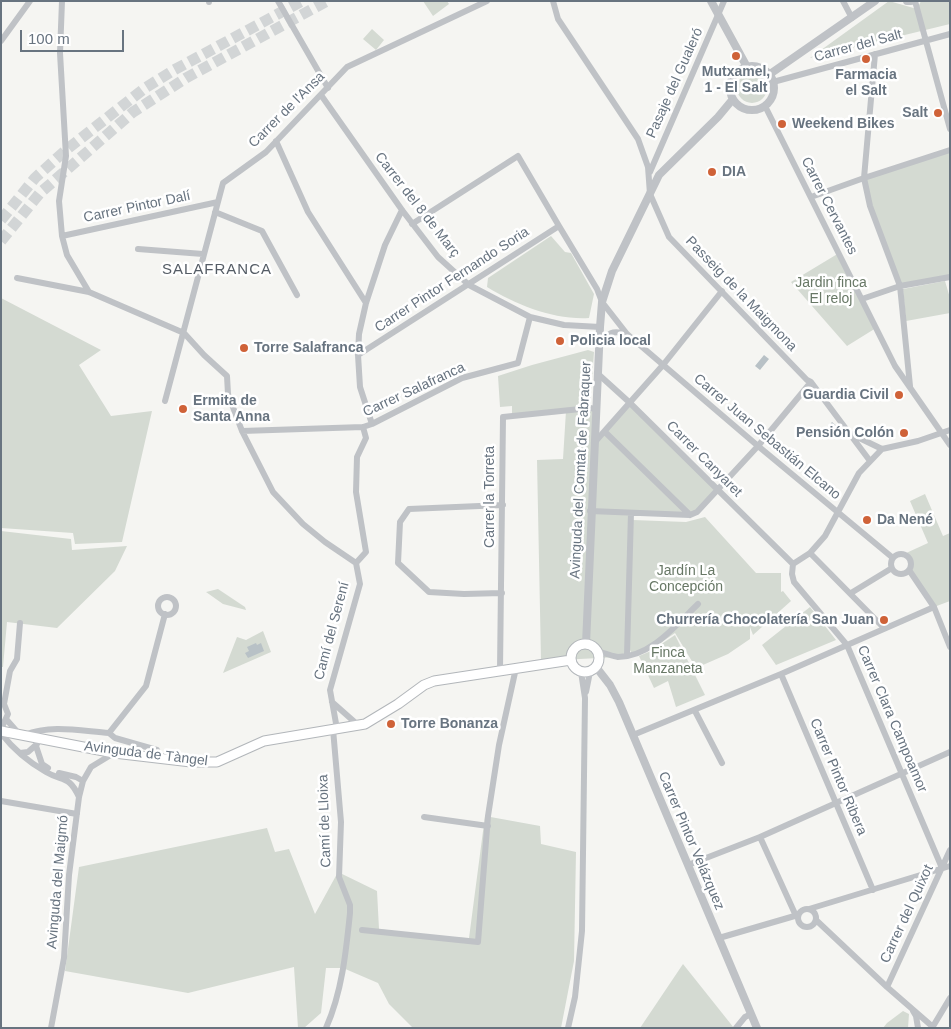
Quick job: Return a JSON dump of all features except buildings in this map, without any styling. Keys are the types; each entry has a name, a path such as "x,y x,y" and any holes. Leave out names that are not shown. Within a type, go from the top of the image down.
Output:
{"main road":[{"path":"586,644 593,646 599,652 599,662 589,670 576,670 571,660 576,648 586,644"},
{"name":"Avinguda de Tàngel","path":"1,731 38,742 205,763 217,762 234,756 264,740 358,725 373,720 429,682 571,660"}],"street":[{"path":"1,42 30,1"},
{"path":"62,1 60,53 66,156 59,201 62,236 67,255 89,292"},
{"path":"278,1 328,88"},
{"name":"Carrer de l'Ansa","path":"165,401 223,183 266,152 347,67 487,1"},
{"name":"Passeig de la Maigmona","path":"553,1 558,20 632,129 648,167 650,194 669,237 811,382 870,461"},
{"path":"711,1 746,67"},
{"name":"Pasaje del Gualeró","path":"649,174 724,1"},
{"path":"843,1 852,18"},
{"path":"772,78 875,1"},
{"path":"915,1 950,130"},
{"name":"Carrer del Salt","path":"772,78 950,34"},
{"path":"875,54 864,178 870,206 900,286 911,388"},
{"path":"746,67 763,68 772,78 774,90 772,97 765,106 754,110 744,108 733,99 730,89 731,81 738,71 746,67"},
{"name":"Carrer del 8 de Març","path":"321,95 412,224 438,257 469,285 530,317 564,325 600,327"},
{"name":"Avinguda del Comtat de Fabraquer","path":"586,644 590,512 602,302 612,271 659,175 718,117 733,99"},
{"name":"Carrer Cervantes","path":"765,106 895,366 950,445"},
{"path":"276,141 308,212 366,303"},
{"path":"811,197 950,150"},
{"name":"Carrer Juan Sebastián Elcano","path":"412,224 518,156 598,289 602,302 627,334 893,558"},
{"name":"Carrer Pintor Dalí","path":"62,236 218,202"},
{"path":"372,424 360,387 359,334 366,303 384,244 402,210"},
{"path":"215,212 262,231 297,295"},
{"name":"Carrer Pintor Fernando Soria","path":"358,355 559,226"},
{"path":"138,249 203,254"},
{"path":"862,299 900,286 949,277 950,286"},
{"path":"17,278 89,292 184,333 227,376 228,394 242,431 273,492 303,524 356,563 366,552 356,492 357,457 366,438 363,427"},
{"path":"594,444 722,291"},
{"name":"Carrer Salafranca","path":"242,431 363,427 372,424 462,378 518,364 530,317"},
{"path":"599,346 608,333 618,331 627,334"},
{"name":"Carrer Canyaret","path":"597,374 629,402 793,564"},
{"path":"590,512 690,515 697,512 758,446 811,382"},
{"name":"Carrer la Torreta","path":"500,670 503,417 590,408 596,409"},
{"path":"793,564 810,553 825,536 858,473 882,449 918,441 950,430"},
{"path":"605,432 690,515"},
{"name":"Passeig de la Maigmona","path":"850,434 882,449"},
{"path":"502,593 464,594 429,592 398,563 400,522 409,509 503,505"},
{"path":"627,655 631,513"},
{"path":"810,553 884,628"},
{"path":"899,554 904,554 911,562 909,570 905,573 899,573 892,568 891,562 893,558 899,554"},
{"name":"Camí del Serení","path":"335,729 330,690 360,584 356,563"},
{"name":"Carrer Clara Campoamor","path":"793,564 792,574 794,582 847,644 902,774 946,867"},
{"path":"851,593 892,568"},
{"path":"909,570 934,607 950,647"},
{"path":"599,652 618,656 640,652 664,636 698,604"},
{"path":"633,735 781,674 934,607"},
{"path":"109,733 146,686 165,614"},
{"path":"20,623 17,659 10,671 4,704 5,717 1,731 8,743 20,753 50,774 74,784 79,796"},
{"path":"362,930 478,942 488,826 498,745 516,668"},
{"path":"568,1028 575,996 582,931 585,698 589,670"},
{"name":"Carrer Pintor Velázquez","path":"589,670 610,685 619,702 757,1028"},
{"name":"Carrer Pintor Ribera","path":"781,674 873,890"},
{"path":"332,702 358,725"},
{"path":"695,710 722,763"},
{"path":"5,717 22,736 36,731 55,728 109,733 115,738 157,750 162,758"},
{"name":"Camí de Lloixa","path":"326,1028 335,1008 342,976 350,913 350,905 339,877 341,822 335,729"},
{"path":"20,753 28,752 38,742"},
{"path":"38,742 42,764 55,772 76,777 83,782"},
{"name":"Avinguda del Maigmó","path":"51,1028 64,958 69,875 79,796 83,782 91,767 114,752"},
{"path":"688,865 760,837 950,752"},
{"path":"1,801 77,814"},
{"path":"424,817 488,826"},
{"path":"760,837 797,915 798,922 805,928 812,926 816,920"},
{"name":"Carrer del Quixot","path":"887,987 946,867 950,850"},
{"path":"719,938 797,915 804,909 946,867"},
{"path":"809,909 815,913 816,920 932,1027 950,998"},
{"path":"911,1008 916,1016 918,1028"},
{"path":"736,1028 750,1014"}],"green space":[{"path":"423,1 447,1 449,4 433,16"},
{"path":"889,1 917,9 921,1 950,1 950,24 810,58"},
{"path":"372,29 384,40 376,50 363,39"},
{"path":"752,73 763,77 767,88 763,99 752,103 741,99 737,88 741,77"},
{"path":"950,150 950,277 900,286 870,206 864,178"},
{"path":"551,236 565,252 571,253 594,294 589,318 562,317 549,314 511,300 487,287 488,278"},
{"name":"Jardin finca El reloj","path":"839,253 876,328 847,346 791,282"},
{"path":"945,281 950,298 950,313 906,321 903,289"},
{"path":"1,298 101,350 79,365 111,416 152,411 122,542 75,544 73,533 1,528"},
{"name":"Jardín La Concepción","path":"588,350 594,352 590,408 596,409 594,443 629,402 717,490 690,515 631,513 633,520 686,522 705,517 756,573 781,573 781,592 783,591 791,601 753,635 750,627 750,639 728,654 696,668 675,633 656,646 633,656 627,644 627,655 618,657 541,661 537,460 563,459 566,411 512,416 512,406 500,407 498,376"},
{"path":"925,494 943,536 950,533 950,601 934,607 909,570 910,560 904,554 928,543 910,501"},
{"path":"1,531 71,539 72,550 127,546 115,571 57,628 7,622 3,667 1,667"},
{"path":"218,589 245,607 246,610 223,604 206,592"},
{"path":"810,607 836,640 776,665 762,645"},
{"path":"263,631 271,652 223,673 237,637 246,640"},
{"name":"Finca Manzaneta","path":"675,635 705,695 676,707 668,681 654,688 639,656 651,651"},
{"path":"485,816 540,826 541,844 576,852 574,961 561,1028 413,1028 389,1004 378,983 343,968 326,968 321,1013 304,1028 298,1028 294,967 188,993 65,971 79,867 267,828 275,852 289,849 315,914 338,872 377,891 379,929 434,937 469,938"},
{"path":"683,964 734,1028 640,1028"},
{"path":"903,1011 909,1014 908,1028 883,1028 887,1023"}],"shaded area":[{"path":"764,355 769,359 760,370 755,366"},
{"path":"832,422 838,427 829,438 823,433"},
{"path":"256,643 257,645 261,643 264,651 248,658 245,653 249,651 247,647"}],"tunnel":[{"path":"1,220 35,178 66,150 145,88 174,70 302,1"},
{"path":"1,241 40,193 133,112 186,78 327,1"}],"place":[{"name":"Mutxamel, 1 - El Salt","path":"736,56"},
{"name":"Farmacia el Salt","path":"866,59"},
{"name":"Salt","path":"938,113"},
{"name":"Weekend Bikes","path":"782,124"},
{"name":"DIA","path":"712,172"},
{"name":"Policia local","path":"560,341"},
{"name":"Torre Salafranca","path":"244,348"},
{"name":"Guardia Civil","path":"899,395"},
{"name":"Ermita de Santa Anna","path":"183,409"},
{"name":"Pensión Colón","path":"904,433"},
{"name":"Da Nené","path":"867,520"},
{"name":"Churrería Chocolatería San Juan","path":"884,620"},
{"name":"Torre Bonanza","path":"391,724"}],"district":[{"name":"SALAFRANCA","path":"217,270"}]}
